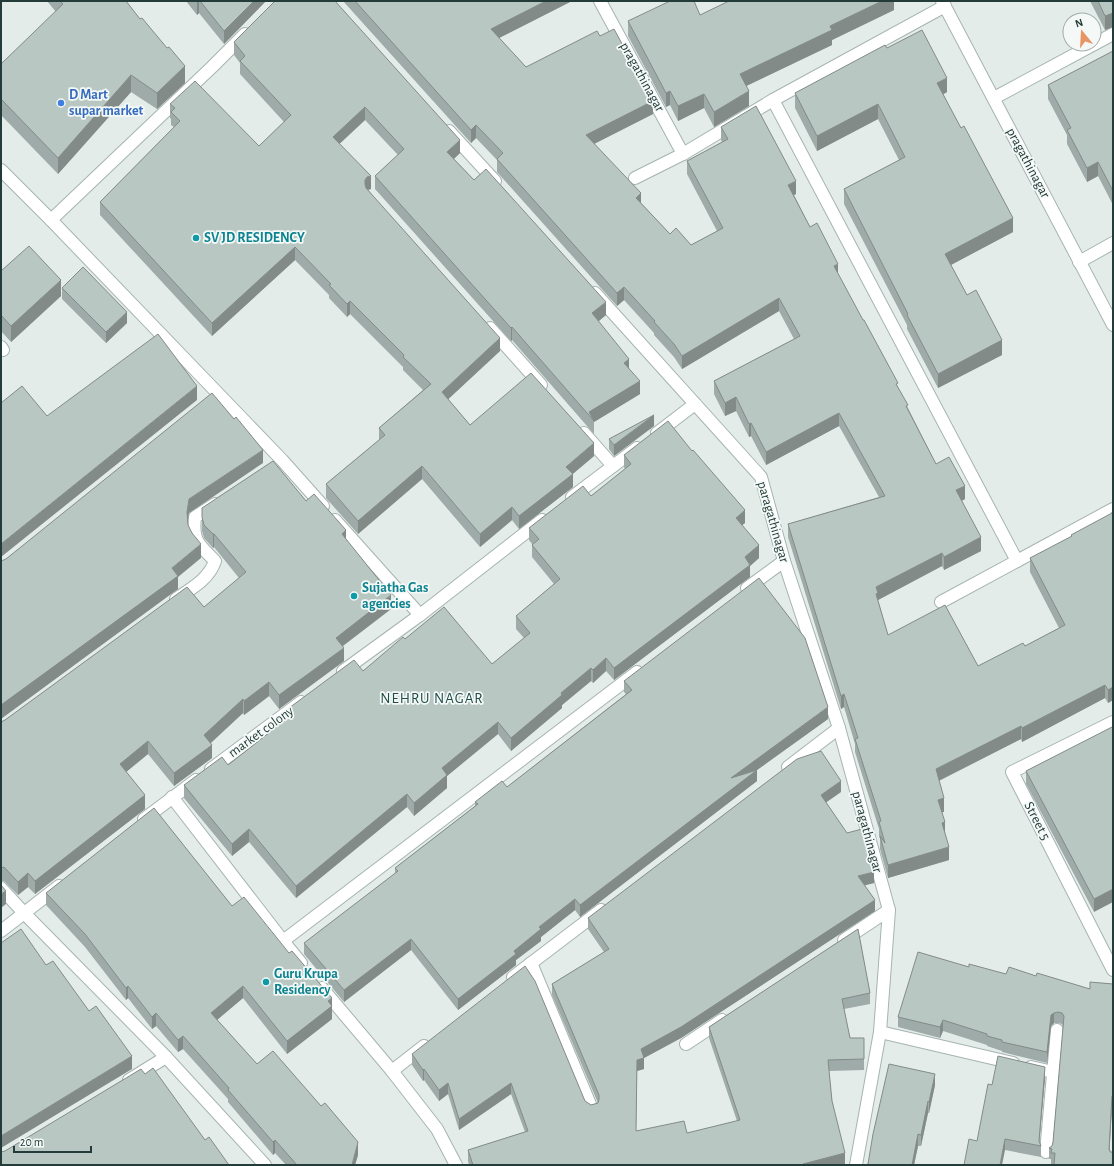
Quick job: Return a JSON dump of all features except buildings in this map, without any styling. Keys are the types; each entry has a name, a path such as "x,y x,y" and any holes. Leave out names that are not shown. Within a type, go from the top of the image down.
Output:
{"street":[{"name":"pragathinagar","path":"600,1 683,154"},
{"name":"pragathinagar","path":"944,4 1113,325"},
{"path":"635,178 683,154 773,100 944,4"},
{"path":"51,220 212,67 255,23"},
{"path":"994,98 1113,34"},
{"path":"773,100 1017,561"},
{"path":"439,120 503,191"},
{"path":"1,170 51,220 420,615"},
{"path":"1080,262 1113,243"},
{"name":"paragathinagar","path":"589,286 761,477 784,561 839,728 889,910 880,1032 856,1165"},
{"path":"482,319 550,395"},
{"path":"563,504 695,404"},
{"path":"576,424 613,466"},
{"path":"165,608 203,580 212,570 215,561 197,543 194,529 195,517 222,499"},
{"path":"941,602 1113,509"},
{"path":"331,680 420,615 551,514"},
{"path":"739,594 784,561"},
{"path":"283,941 644,667"},
{"name":"market colony","path":"135,826 312,694"},
{"name":"Street 5","path":"1113,722 1012,772 1113,970"},
{"path":"776,776 839,728"},
{"path":"172,797 283,941 392,1071 437,1129 456,1165"},
{"path":"1,931 67,879"},
{"path":"1,888 166,1057 265,1165"},
{"path":"501,986 613,901"},
{"path":"836,945 889,910"},
{"path":"532,963 592,1109"},
{"path":"686,1044 732,1014"},
{"path":"1046,1152 1052,1072 1057,1030"},
{"path":"880,1032 1052,1072"},
{"path":"392,1071 434,1038"},
{"path":"120,1085 166,1057"}],"place":[{"name":"D Mart supar market","path":"61,103"},
{"name":"SV JD RESIDENCY","path":"196,238"},
{"name":"Sujatha Gas agencies","path":"354,596"},
{"name":"Guru Krupa Residency","path":"266,982"}],"district":[{"name":"NEHRU NAGAR","path":"432,698"}]}
